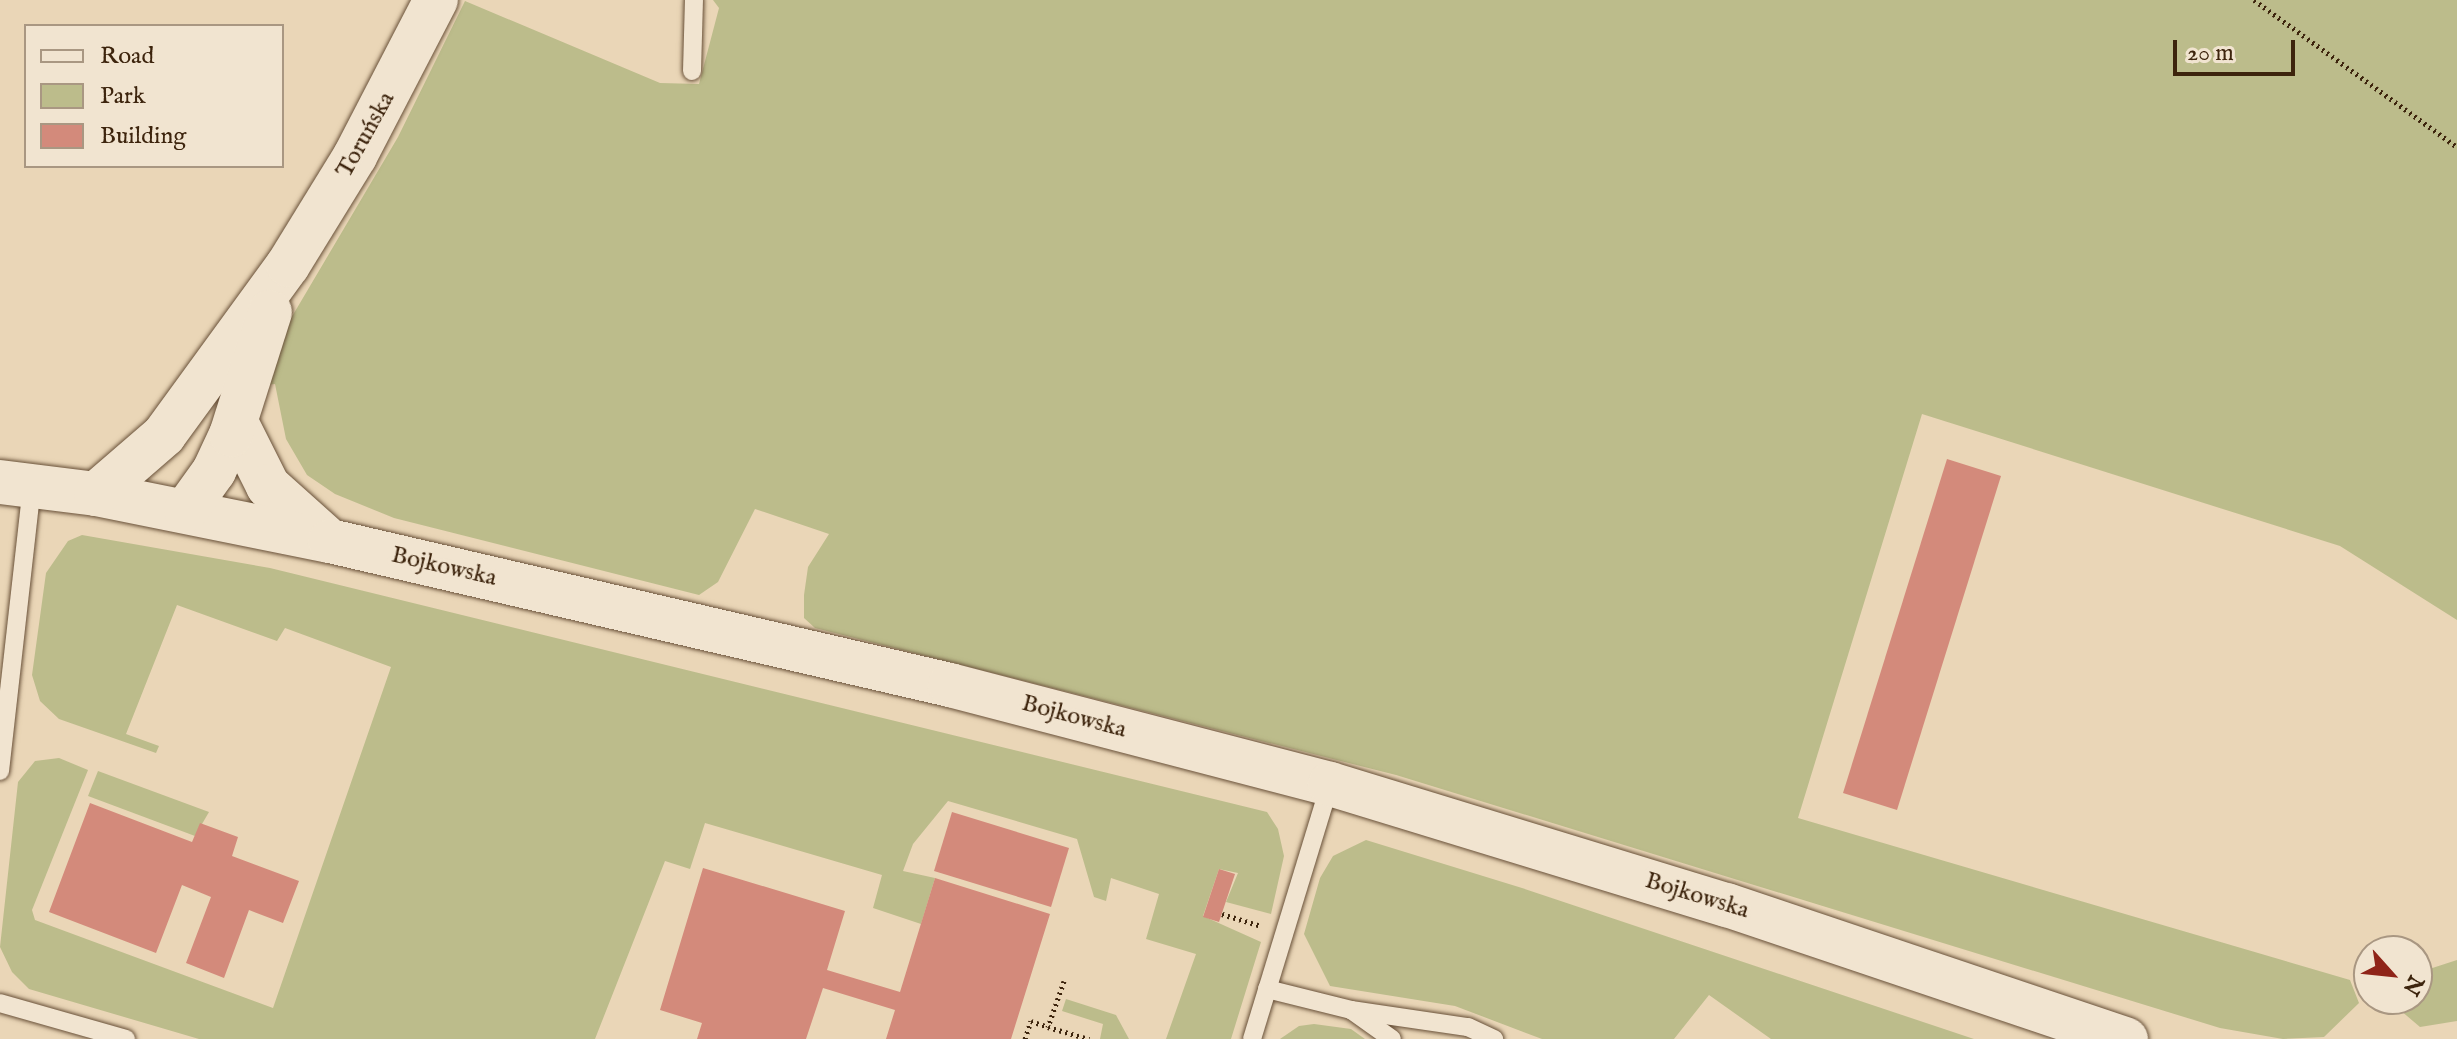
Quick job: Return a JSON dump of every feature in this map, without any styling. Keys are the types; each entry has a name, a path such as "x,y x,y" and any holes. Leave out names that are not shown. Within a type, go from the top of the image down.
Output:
{"street":[{"name":"Toruńska","path":"96,494 142,459 188,403 288,265 355,156 436,0"},
{"name":"Toruńska","path":"186,510 214,471 236,422 288,265"},
{"name":"Toruńska","path":"186,510 177,489 176,461 188,403"},
{"path":"236,422 268,486 295,516 330,541"},
{"name":"Bojkowska","path":"16,484 186,510 330,541 950,685 1330,784 1727,905 2126,1039"}],"lane":[{"path":"692,71 694,0"},
{"path":"0,771 16,484"},
{"path":"1252,1039 1330,784"},
{"path":"1267,989 1351,1010 1468,1027 1494,1039"},
{"path":"0,1003 126,1039"},
{"path":"1351,1010 1392,1039"}],"path":[{"path":"2254,0 2457,147"},
{"path":"1048,1027 1064,981"},
{"path":"1025,1039 1031,1021 1089,1039"}],"green space":[{"path":"713,0 2457,0 2457,620 2340,546 1922,414 1798,818 2350,980 2353,1009 2324,1037 2283,1039 2220,1028 1396,775 815,628 804,618 808,567 829,534 755,509 718,582 699,595 394,518 335,494 307,475 286,439 275,384 265,385 274,347 398,137 465,1 660,83 699,84 719,8"},
{"path":"82,535 270,568 1267,812 1278,829 1284,856 1271,914 1226,902 1238,873 1219,869 1203,916 1261,942 1231,1039 1166,1039 1196,954 1146,939 1159,894 1111,878 1106,901 1094,897 1077,839 948,801 913,844 903,871 935,878 921,924 873,908 882,875 705,823 690,869 665,861 595,1039 199,1039 29,989 12,972 0,947 18,782 35,761 59,758 88,770 32,910 35,920 273,1008 391,667 285,628 277,641 177,605 126,734 159,746 156,753 59,719 40,701 32,675 46,573 68,541"},
{"path":"98,771 209,812 195,836 88,796"},
{"path":"1366,840 1522,888 1974,1039 1771,1039 1709,995 1674,1039 1542,1039 1455,1006 1330,986 1304,934 1320,878 1333,856"},
{"path":"2457,960 2457,1021 2420,1027 2406,1015 2433,1015 2433,968"},
{"path":"1066,999 1116,1015 1129,1039 1100,1039 1103,1024 1062,1011"},
{"path":"1314,1024 1351,1029 1365,1039 1280,1039 1299,1026"}],"building":[{"path":"1947,459 2001,476 1897,810 1843,793"},
{"path":"90,803 192,842 200,823 238,837 232,856 299,881 283,923 249,910 224,978 186,963 211,897 182,885 156,953 49,912"},
{"path":"952,812 1069,848 1051,907 934,871"},
{"path":"703,868 845,911 827,970 900,992 935,878 1050,914 1011,1039 886,1039 895,1010 823,988 806,1039 697,1039 702,1023 660,1010"},
{"path":"1219,869 1235,874 1219,922 1203,917"}]}
